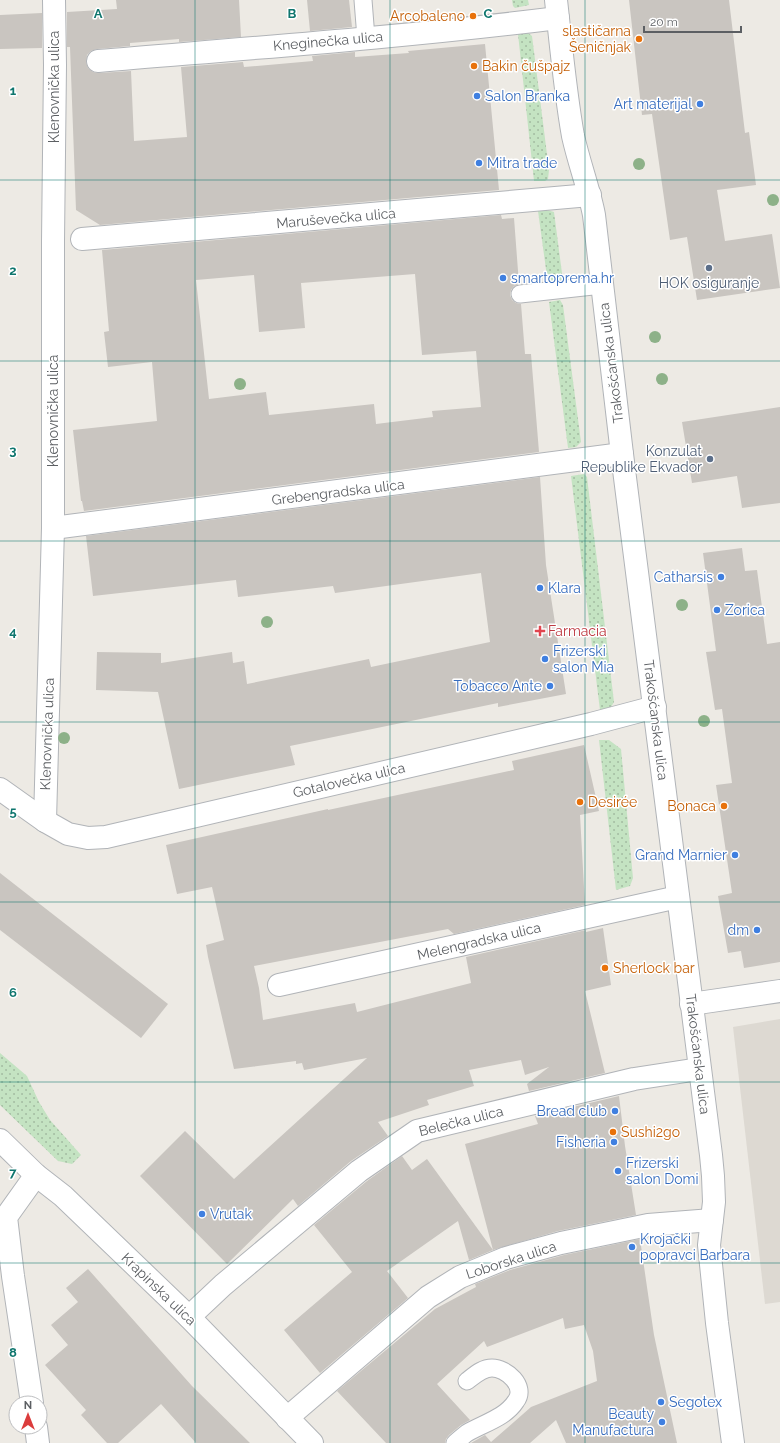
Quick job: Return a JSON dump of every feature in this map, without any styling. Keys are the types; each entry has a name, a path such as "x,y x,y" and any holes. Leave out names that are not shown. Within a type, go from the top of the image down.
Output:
{"street":[{"name":"Klenovnička ulica","path":"45,821 53,528 54,0"},
{"name":"Kneginečka ulica","path":"98,61 366,38 507,24 557,9"},
{"name":"Trakošćanska ulica","path":"557,9 573,135 580,165 590,195 594,216 622,454 713,1176 714,1202 709,1245 733,1443"},
{"name":"Maruševečka ulica","path":"82,239 590,195"},
{"name":"Grebengradska ulica","path":"53,528 622,454"},
{"name":"Gotalovečka ulica","path":"0,788 45,821 68,834 88,838 106,837 591,724 654,707"},
{"name":"Melengradska ulica","path":"279,985 678,897"},
{"path":"691,1004 780,991"},
{"name":"Belečka ulica","path":"189,1317 223,1285 359,1171 417,1131 634,1079 699,1069"},
{"name":"Krapinska ulica","path":"0,1140 36,1174 63,1196 189,1317 312,1443"},
{"path":"30,1395 6,1277 6,1217 36,1174"},
{"name":"Loborska ulica","path":"287,1418 428,1297 460,1277 506,1258 561,1243 648,1225 712,1220"}],"lane":[{"path":"363,0 366,38"},
{"path":"520,294 602,285"},
{"path":"455,1443 467,1434 507,1412 518,1400 519,1390 514,1377 502,1370 491,1368 480,1371 467,1380"}],"shaded area":[{"path":"780,1019 780,1302 765,1304 733,1027"}],"green space":[{"path":"512,0 528,0 529,5 515,8"},
{"path":"527,32 532,36 549,170 548,179 545,181 534,181 518,34"},
{"path":"547,210 554,212 563,281 548,284 538,211"},
{"path":"560,300 563,305 581,442 576,447 568,448 549,302"},
{"path":"584,474 587,477 614,702 611,707 600,710 571,476"},
{"path":"599,740 609,740 621,749 633,878 630,886 616,890"},
{"path":"0,1053 27,1076 39,1102 50,1120 81,1155 72,1164 58,1161 0,1105"}],"building":[{"path":"116,0 239,0 241,37 179,42 179,39 130,43 130,46 97,49 91,51 87,55 86,62 88,68 93,72 131,71 134,141 187,137 181,67 243,62 244,67 313,61 312,56 355,52 355,57 409,53 408,51 485,44 499,190 100,225 76,210 70,47 67,47 67,12 117,9"},
{"path":"307,0 349,0 352,27 310,31"},
{"path":"629,0 729,0 745,133 749,132 756,185 717,190 725,241 772,234 780,288 697,300 687,237 670,240 652,114 642,115"},
{"path":"42,13 42,48 0,49 0,15"},
{"path":"501,215 502,219 514,218 519,284 514,286 510,295 512,300 521,304 525,354 531,354 539,452 84,511 81,501 73,430 157,421 152,362 108,367 104,332 109,331 102,250","holes":["415,274 422,355 476,351 481,407 432,411 433,417 376,424 374,404 269,415 266,392 209,399 196,280 254,275 259,332 305,328 301,283"]},
{"path":"780,407 780,503 742,508 737,476 692,483 682,422"},
{"path":"540,477 546,565 566,694 498,707 498,703 290,746 295,765 179,789 158,692 96,690 97,652 161,653 161,663 232,652 233,663 244,661 247,684 369,659 371,667 490,642 481,573 335,593 333,586 238,597 236,580 93,596 86,536"},
{"path":"742,548 745,571 757,570 767,644 780,642 780,962 744,968 741,951 728,953 718,896 732,893 716,785 732,783 722,709 715,710 706,652 716,651 703,553"},
{"path":"584,745 599,811 580,815 585,905 454,934 448,929 254,966 259,988 263,1020 355,1003 357,1012 471,983 466,957 586,930 586,932 603,928 611,985 585,991 605,1073 529,1091 527,1084 549,1067 525,1075 521,1060 469,1070 474,1086 427,1100 429,1105 378,1122 388,1136 351,1161 298,1206 293,1199 227,1264 140,1176 185,1131 234,1179 367,1058 304,1070 302,1063 296,1064 296,1061 234,1069 206,945 224,940 212,887 177,894 166,845 514,770 512,761"},
{"path":"0,873 168,1004 141,1038 0,930"},
{"path":"619,1096 636,1215 558,1231 493,1250 465,1144 538,1124 535,1116"},
{"path":"402,1156 412,1170 427,1159 493,1250 469,1260 458,1221 387,1271 408,1298 320,1373 284,1330 352,1272 314,1225 367,1181"},
{"path":"640,1239 654,1335 677,1443 566,1443 556,1420 530,1443 471,1443 485,1435 491,1442 531,1407 597,1381 593,1351 584,1325 565,1329 563,1318 487,1347 484,1341 437,1384 470,1420 449,1435 445,1443 386,1443 337,1391 435,1309 476,1287 475,1284 510,1270 564,1255"},
{"path":"88,1269 192,1386 250,1443 196,1443 161,1404 118,1443 107,1443 81,1415 86,1410 45,1365 68,1345 51,1325 78,1302 66,1288"}],"place":[{"name":"Arcobaleno","path":"473,16"},
{"name":"slastičarna Šeničnjak","path":"639,39"},
{"name":"Bakin čušpajz","path":"474,66"},
{"name":"Salon Branka","path":"477,96"},
{"name":"Art materijal","path":"700,104"},
{"name":"Mitra trade","path":"479,163"},
{"name":"HOK osiguranje","path":"709,268"},
{"name":"smartoprema.hr","path":"503,278"},
{"name":"Konzulat Republike Ekvador","path":"710,459"},
{"name":"Catharsis","path":"721,577"},
{"name":"Klara","path":"540,588"},
{"name":"Zorica","path":"717,610"},
{"name":"Farmacia","path":"540,631"},
{"name":"Frizerski salon Mia","path":"545,659"},
{"name":"Tobacco Ante","path":"550,686"},
{"name":"Desirée","path":"580,802"},
{"name":"Bonaca","path":"724,806"},
{"name":"Grand Marnier","path":"735,855"},
{"name":"dm","path":"757,930"},
{"name":"Sherlock bar","path":"605,968"},
{"name":"Bread club","path":"615,1111"},
{"name":"Sushi2go","path":"613,1132"},
{"name":"Fisheria","path":"614,1142"},
{"name":"Frizerski salon Domi","path":"618,1171"},
{"name":"Vrutak","path":"202,1214"},
{"name":"Krojački popravci Barbara","path":"632,1247"},
{"name":"Segotex","path":"661,1402"},
{"name":"Beauty Manufactura","path":"662,1422"}]}
